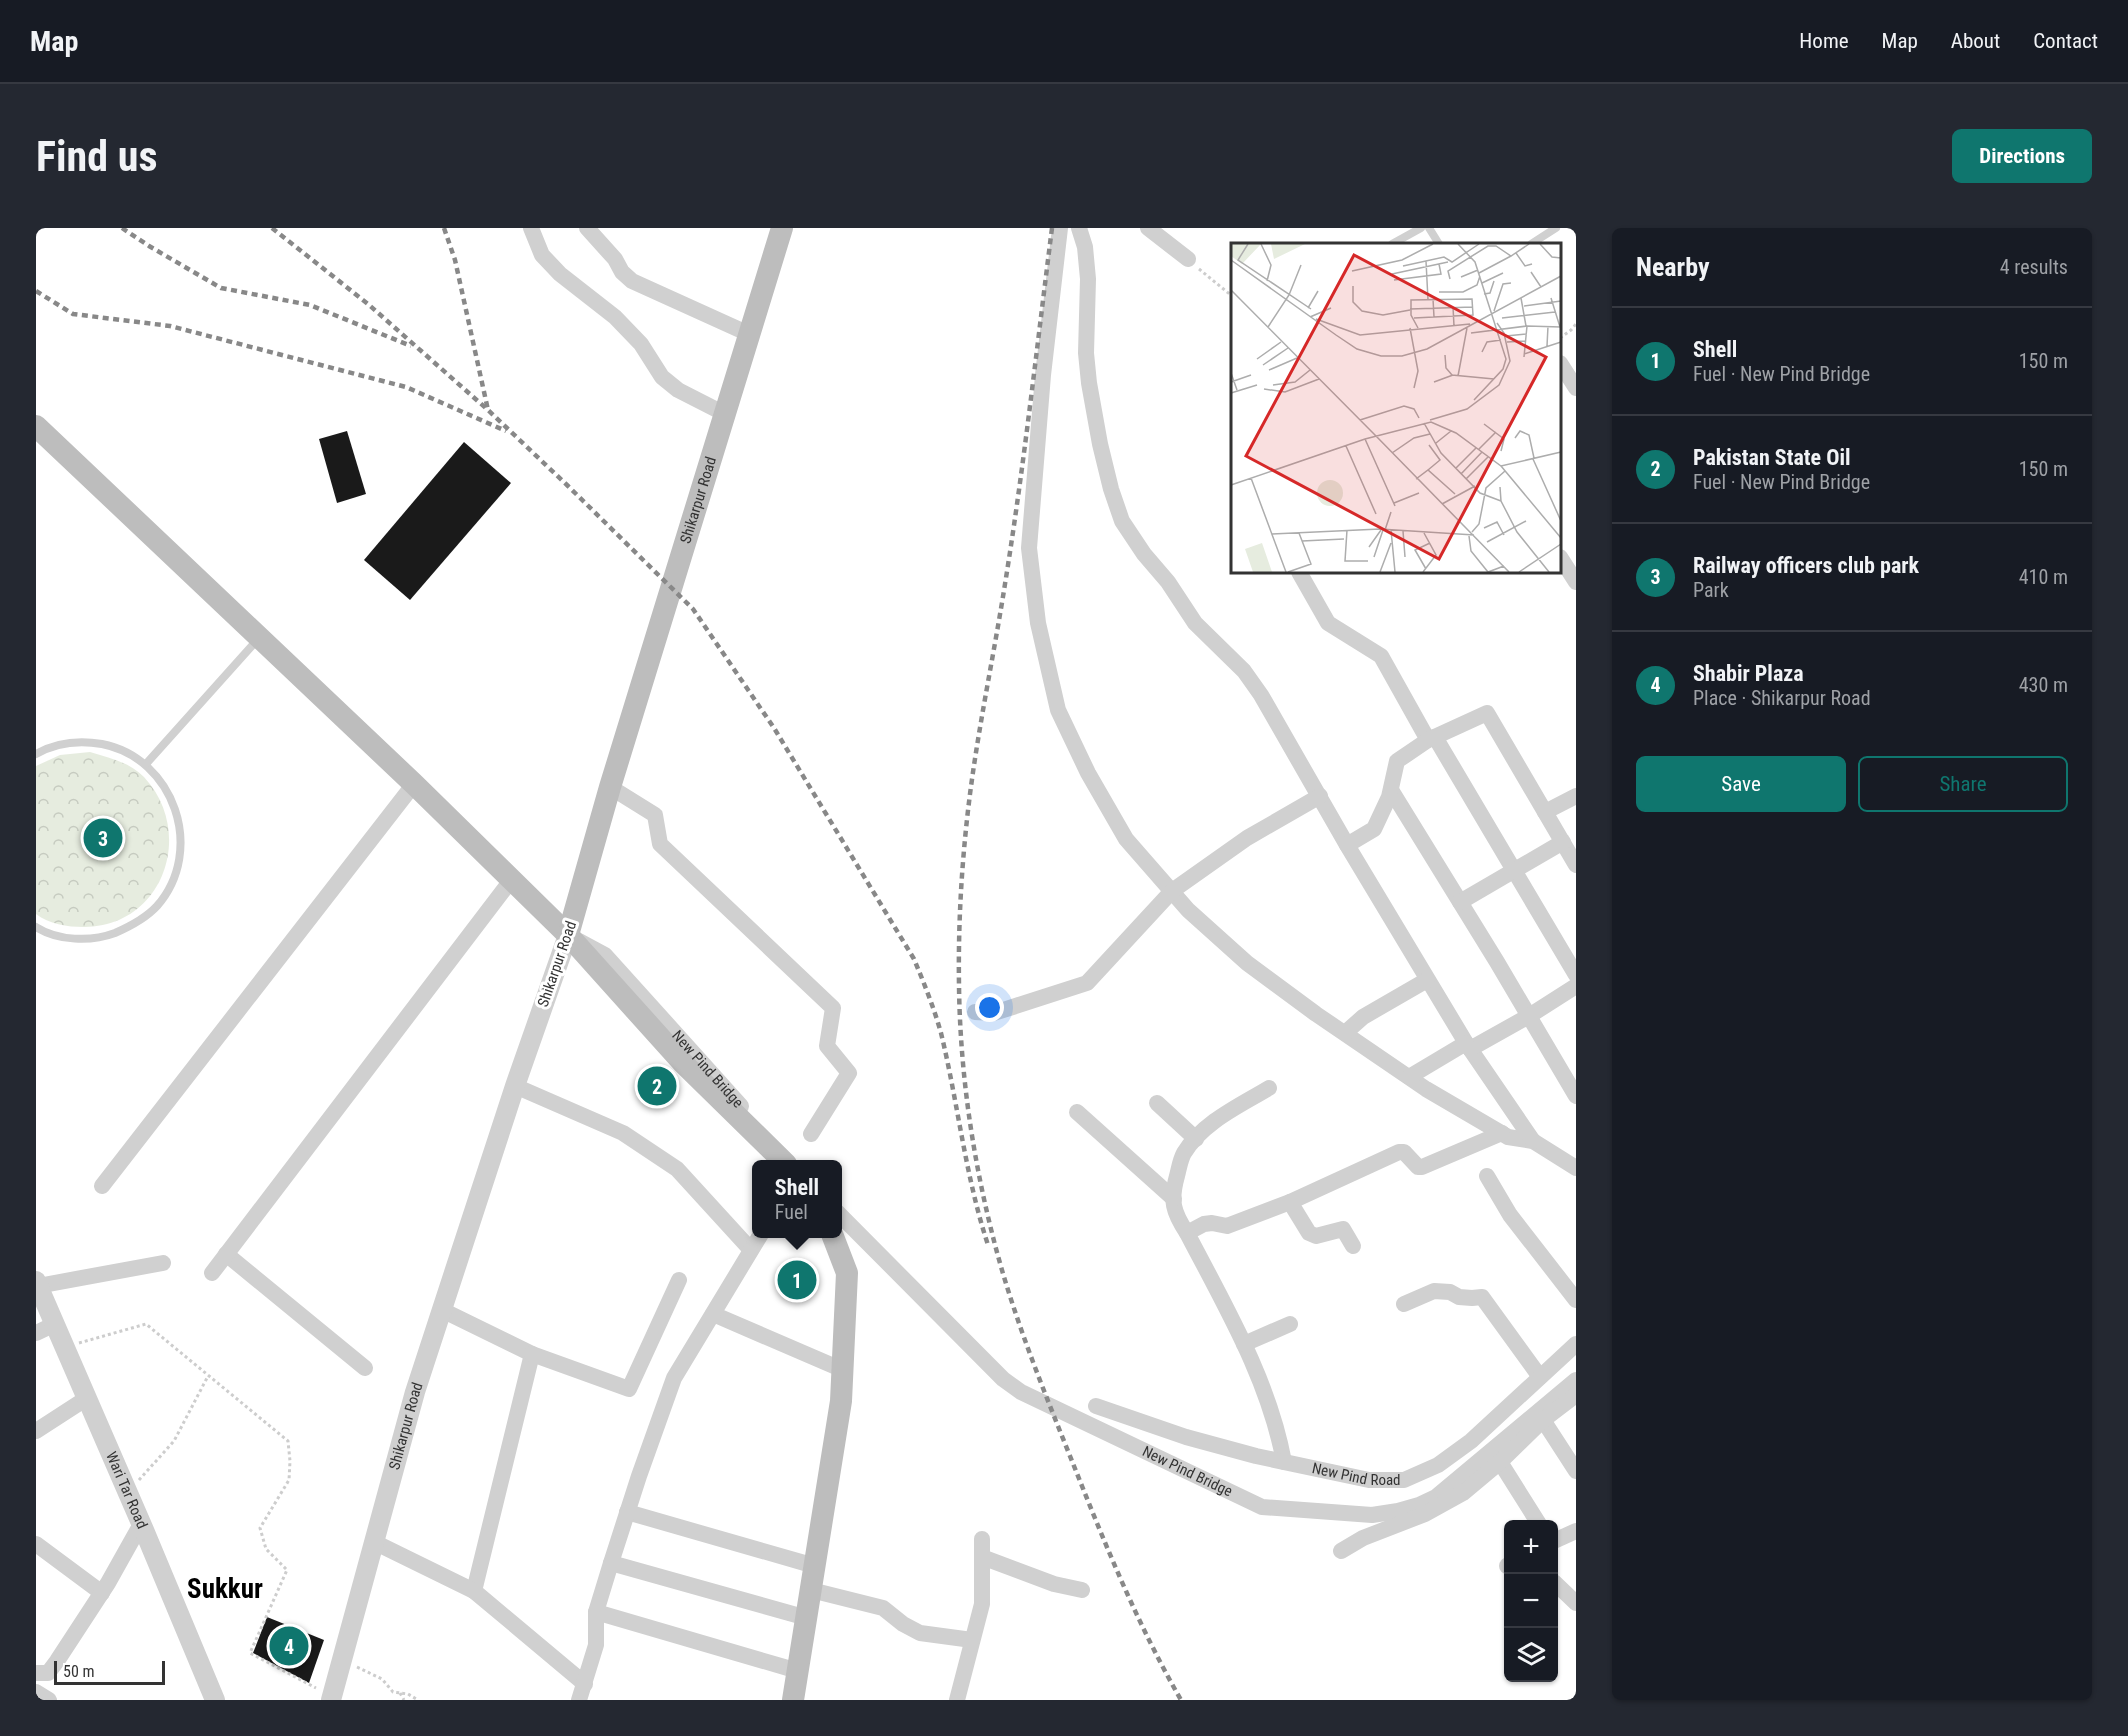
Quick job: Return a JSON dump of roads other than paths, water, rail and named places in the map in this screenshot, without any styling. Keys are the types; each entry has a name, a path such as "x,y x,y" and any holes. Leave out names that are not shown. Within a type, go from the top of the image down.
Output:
{"main road":[{"name":"Shikarpur Road","path":"568,935 610,787 782,228"},
{"path":"36,426 512,879 568,935 683,1063 782,1160"},
{"path":"793,1700 841,1401 847,1273 834,1238"}],"street":[{"path":"531,228 542,255 560,274 615,317 641,344 662,376 678,390 725,414"},
{"path":"587,228 632,281 749,334"},
{"path":"1060,228 1042,375 1029,548 1038,622 1058,710 1088,773 1126,839 1188,910 1247,963 1409,1077 1508,1137 1533,1141 1576,1168"},
{"path":"1079,228 1085,247 1088,279 1086,353 1089,383 1100,444 1122,521 1144,554 1168,582 1195,623 1244,671 1261,695 1427,980 1468,1046 1533,1141"},
{"path":"1148,228 1188,259"},
{"path":"1561,365 1576,388"},
{"path":"1561,559 1576,582"},
{"path":"1300,573 1328,623 1381,656 1515,870 1576,975"},
{"path":"1347,845 1374,830 1390,790 1397,761 1432,738 1487,713 1576,865"},
{"path":"102,1186 414,784"},
{"path":"610,787 655,815 660,844 833,1008 827,1046 849,1073 811,1134"},
{"path":"1390,790 1576,1096"},
{"path":"975,1012 994,1013 1087,983 1098,974 1172,891 1247,838 1320,796"},
{"path":"1545,812 1576,796"},
{"path":"1460,902 1563,842"},
{"path":"212,1273 512,879"},
{"name":"New Pind Bridge","path":"568,935 604,955 790,1160"},
{"name":"Shikarpur Road","path":"323,1694 342,1660 415,1392 515,1086 568,935"},
{"path":"1345,1033 1363,1017 1427,980"},
{"path":"1409,1077 1529,1016 1576,986"},
{"path":"515,1086 623,1133 677,1169 751,1250"},
{"path":"1269,1088 1227,1112 1196,1139 1183,1154 1174,1186 1174,1199 1175,1216 1187,1233 1252,1359 1280,1443 1284,1462"},
{"path":"1157,1103 1196,1139"},
{"path":"1077,1112 1174,1199"},
{"path":"1187,1233 1204,1224 1227,1226 1290,1202 1399,1152 1404,1152 1418,1167 1422,1167 1502,1133"},
{"path":"1487,1176 1510,1215 1576,1300"},
{"path":"1290,1202 1309,1233 1316,1236 1343,1228 1353,1246"},
{"name":"New Pind Bridge","path":"842,1217 1003,1379 1021,1392 1262,1507 1372,1515 1419,1505 1436,1497 1576,1393"},
{"path":"374,1542 474,1591 582,1692 596,1645 596,1612 627,1512 674,1378 758,1238"},
{"path":"226,1254 365,1368"},
{"path":"37,1283 163,1263"},
{"path":"442,1310 532,1354 629,1389 679,1280"},
{"name":"Wari Tar Road","path":"37,1283 215,1700"},
{"path":"1404,1304 1434,1291 1450,1292 1465,1297 1482,1297 1540,1377"},
{"path":"713,1314 843,1370"},
{"path":"36,1333 55,1324"},
{"path":"1244,1344 1290,1324"},
{"name":"New Pind Road","path":"1096,1406 1186,1437 1284,1462 1369,1480 1404,1480 1438,1465 1471,1441 1576,1344"},
{"path":"474,1591 532,1354"},
{"path":"1341,1551 1363,1538 1425,1514 1463,1492 1500,1462 1543,1420 1576,1393"},
{"path":"36,1431 87,1398"},
{"path":"1543,1420 1576,1472"},
{"path":"1500,1462 1536,1520"},
{"path":"627,1512 815,1566"},
{"path":"36,1673 48,1673 53,1667 102,1593 141,1524"},
{"path":"1558,1539 1576,1532"},
{"path":"957,1700 982,1604 982,1539"},
{"path":"36,1544 102,1593"},
{"path":"982,1557 1054,1584 1082,1590"},
{"path":"611,1563 807,1618"},
{"path":"1558,1585 1576,1603"},
{"path":"811,1590 883,1608 903,1624 920,1633 972,1641"},
{"path":"596,1612 798,1671"},
{"path":"36,1692 49,1700"}],"lane":[{"path":"1394,243 1421,228"},
{"path":"1429,228 1438,243"},
{"path":"1533,243 1556,228"},
{"path":"146,764 259,637"},
{"path":"36,754 50,746 83,741 117,747 146,764 167,788 179,817 181,849 174,879 157,906 133,926 104,937 73,939 42,931 36,927"}],"railway":[{"path":"122,228 221,288 310,305 411,346"},
{"path":"272,228 368,304 488,410 693,609 774,728 914,959 941,1033 973,1192 988,1245"},
{"path":"444,228 455,260 488,410"},
{"path":"1052,228 1012,540 967,818 959,937 960,1019 965,1088 975,1156 989,1223 1024,1338 1137,1616 1181,1700"},
{"path":"36,291 73,314 170,326 406,387 506,431"}],"place":[{"name":"Railway officers club park","path":"103,838"},
{"name":"Pakistan State Oil","path":"657,1086"},
{"name":"Shell","path":"797,1280"},
{"name":"Shabir Plaza","path":"289,1646"}],"district":[{"name":"Sukkur","path":"225,1589"}]}
